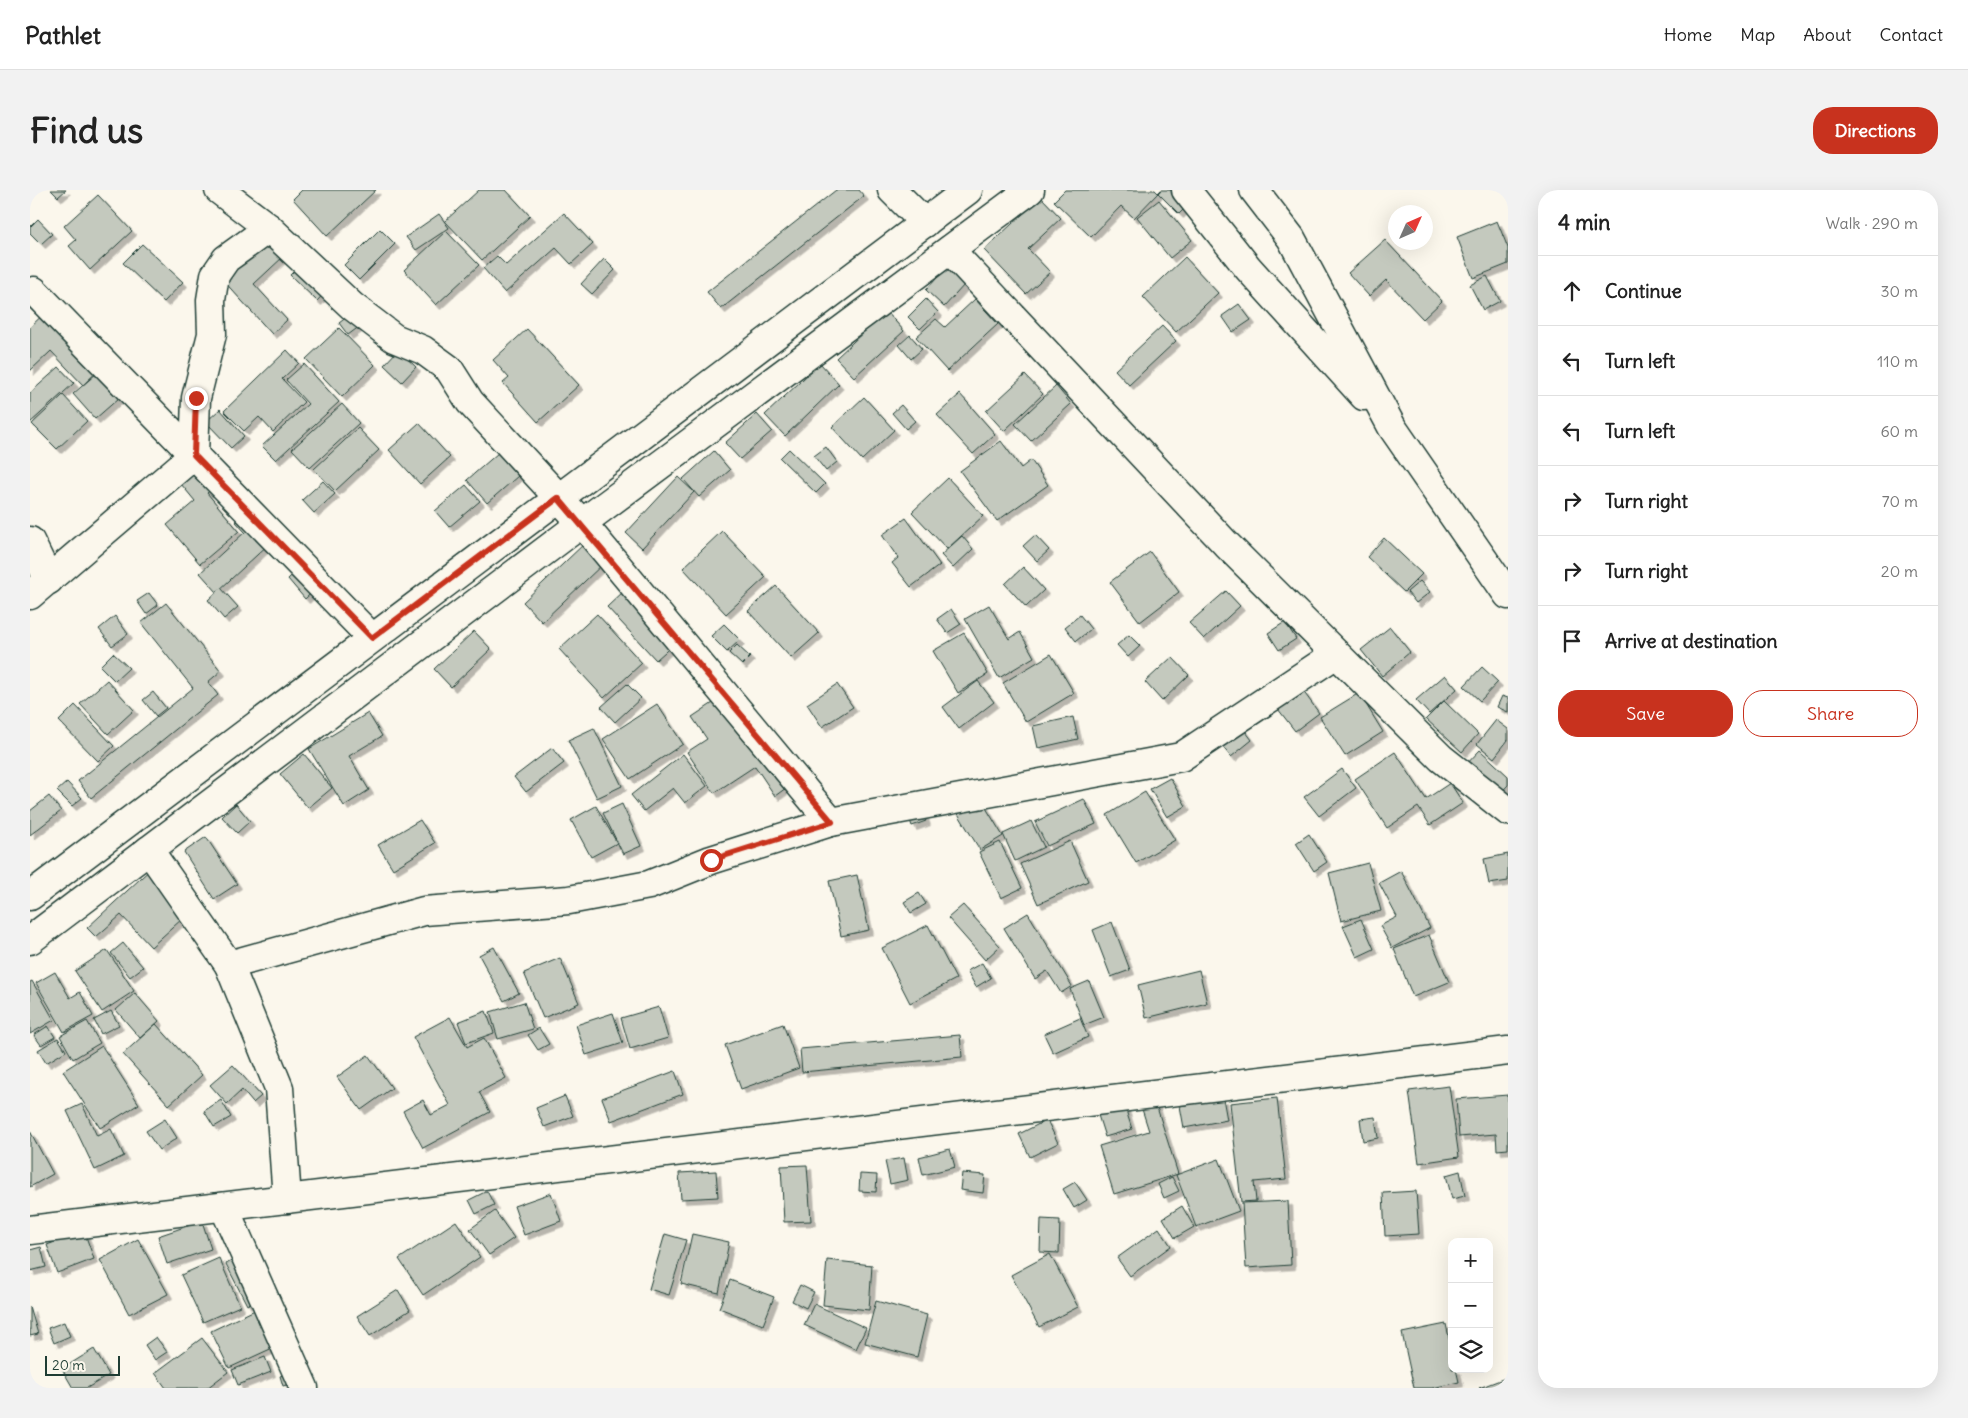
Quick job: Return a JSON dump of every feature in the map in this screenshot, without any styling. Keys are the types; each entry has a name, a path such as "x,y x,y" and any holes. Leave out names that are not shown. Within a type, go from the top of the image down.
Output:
{"street":[{"path":"219,190 269,228 352,306 394,338 423,350 449,369 470,402 582,523 832,822"},
{"path":"892,190 925,222"},
{"path":"30,896 968,190"},
{"path":"30,940 582,523 1030,190"},
{"path":"1186,190 1248,268 1392,427"},
{"path":"1254,190 1291,238 1392,427 1508,595"},
{"path":"30,541 39,588 194,455 196,398 212,334 211,300 215,275 226,259 269,228"},
{"path":"950,250 1226,544 1441,758 1508,811"},
{"path":"34,291 372,638"},
{"path":"229,965 424,911 569,900 648,885 711,860 832,822 1181,757 1336,654"},
{"path":"148,850 229,965 279,1088 287,1199"},
{"path":"30,1230 1508,1051"},
{"path":"224,1207 304,1388"}],"building":[{"path":"51,190 66,190 58,197"},
{"path":"302,190 376,190 327,236 293,199"},
{"path":"479,190 506,190 530,216 482,260 445,221"},
{"path":"836,190 859,190 864,196 721,309 707,292"},
{"path":"1065,190 1155,190 1158,193 1134,218 1121,206 1091,237 1054,201"},
{"path":"1161,190 1180,190 1192,201 1179,214 1158,193"},
{"path":"98,195 132,231 90,270 69,246 76,240 64,226"},
{"path":"1041,197 1061,218 1028,249 1050,272 1026,294 984,250"},
{"path":"1159,200 1192,240 1170,258 1137,217"},
{"path":"564,213 593,244 571,264 556,248 505,293 483,268 497,256 506,265"},
{"path":"439,214 449,228 416,250 406,237"},
{"path":"38,219 52,234 41,244 30,233 30,227"},
{"path":"1497,221 1508,248 1508,264 1473,278 1457,237"},
{"path":"380,229 395,244 359,280 344,265"},
{"path":"446,231 479,265 436,305 404,270"},
{"path":"266,236 284,256 254,284 287,320 272,334 221,278"},
{"path":"1385,240 1388,243 1388,250 1394,250 1442,301 1423,319 1386,280 1369,296 1348,273"},
{"path":"142,244 183,282 164,302 123,263"},
{"path":"1185,257 1218,293 1176,332 1143,297"},
{"path":"604,259 615,270 592,294 581,284"},
{"path":"302,263 329,288 317,301 290,275"},
{"path":"947,267 965,284 944,307 926,290"},
{"path":"1487,276 1500,301 1483,310 1470,285"},
{"path":"926,299 938,312 920,329 908,317"},
{"path":"975,299 998,324 947,371 916,337 936,319 945,327"},
{"path":"1239,304 1251,320 1233,332 1222,316"},
{"path":"49,309 103,366 83,385 51,351 30,371 30,327"},
{"path":"886,311 904,331 854,377 836,358"},
{"path":"351,314 360,326 348,335 339,323"},
{"path":"1162,326 1176,341 1129,385 1115,370"},
{"path":"339,328 375,365 342,397 306,359"},
{"path":"527,329 579,385 538,422 503,383 509,378 493,360"},
{"path":"910,335 922,349 911,359 899,345"},
{"path":"287,350 299,363 282,379 304,402 273,432 259,417 244,431 224,411"},
{"path":"398,350 416,367 402,382 384,365"},
{"path":"820,363 839,384 785,436 765,415"},
{"path":"304,364 339,402 276,460 262,446 308,404 286,380"},
{"path":"59,367 74,383 30,423 30,393"},
{"path":"97,373 119,398 95,419 73,394"},
{"path":"1025,375 1043,394 1004,431 986,411"},
{"path":"1056,386 1071,404 1031,441 1015,424"},
{"path":"960,394 995,434 973,454 937,415"},
{"path":"63,395 87,421 57,449 32,424"},
{"path":"864,397 894,430 862,460 832,427"},
{"path":"342,404 359,423 310,468 292,449"},
{"path":"901,405 915,421 906,429 892,413"},
{"path":"220,409 244,436 231,448 206,422"},
{"path":"757,414 772,431 740,459 725,443"},
{"path":"419,423 450,457 420,484 389,450"},
{"path":"358,428 379,450 335,491 314,469"},
{"path":"1001,441 1021,468 1031,460 1048,485 997,521 960,471"},
{"path":"826,447 837,462 826,471 814,456"},
{"path":"789,449 825,484 816,493 780,458"},
{"path":"714,451 730,470 699,497 683,479"},
{"path":"498,453 518,476 487,503 467,480"},
{"path":"192,456 216,485 207,493 239,531 200,564 167,525 195,501 172,473"},
{"path":"678,477 694,492 642,548 626,533"},
{"path":"948,478 983,516 947,549 912,512"},
{"path":"323,481 335,494 314,513 302,500"},
{"path":"466,485 480,501 449,527 435,511"},
{"path":"245,514 271,542 217,592 200,573 245,532 236,522"},
{"path":"906,518 940,565 911,587 892,563 898,558 882,535"},
{"path":"722,531 766,577 726,614 683,568"},
{"path":"1035,535 1049,550 1037,561 1023,546"},
{"path":"962,536 973,549 953,568 941,555"},
{"path":"1384,538 1422,574 1404,592 1367,557"},
{"path":"586,542 605,562 542,622 523,602"},
{"path":"1150,552 1179,592 1140,622 1110,582"},
{"path":"302,566 320,585 305,599 288,579"},
{"path":"1023,567 1044,590 1026,607 1005,584"},
{"path":"1420,581 1430,592 1416,603 1407,592"},
{"path":"776,586 819,633 791,658 748,611"},
{"path":"221,588 238,607 224,619 208,600"},
{"path":"625,590 675,643 656,660 607,607"},
{"path":"1226,591 1240,606 1204,639 1189,623"},
{"path":"149,593 158,605 146,614 137,601"},
{"path":"166,603 221,671 208,682 218,695 91,798 78,781 193,688 141,623"},
{"path":"989,605 1009,639 1020,632 1034,657 999,678 965,619"},
{"path":"951,609 961,624 947,633 937,619"},
{"path":"597,614 642,663 604,698 559,649"},
{"path":"1080,615 1091,629 1076,641 1065,627"},
{"path":"115,616 128,634 112,646 99,629"},
{"path":"1285,622 1296,639 1279,650 1268,633"},
{"path":"724,624 740,640 727,652 711,636"},
{"path":"1390,627 1410,652 1382,676 1361,650"},
{"path":"474,631 491,649 451,687 434,669"},
{"path":"964,633 988,674 958,693 933,651"},
{"path":"1129,635 1140,646 1128,657 1117,645"},
{"path":"737,645 750,657 742,665 729,653"},
{"path":"113,653 129,668 115,681 100,666"},
{"path":"1051,654 1074,693 1026,722 1003,683"},
{"path":"1172,657 1189,675 1162,701 1145,682"},
{"path":"1482,667 1498,682 1480,701 1464,686"},
{"path":"1445,675 1457,689 1429,714 1416,700"},
{"path":"107,680 134,710 108,734 80,704"},
{"path":"978,681 994,702 959,729 943,707"},
{"path":"627,684 641,698 615,722 601,707"},
{"path":"837,684 853,707 822,727 807,704"},
{"path":"1303,691 1319,713 1295,731 1278,709"},
{"path":"153,692 166,708 156,716 143,700"},
{"path":"1359,693 1383,732 1345,756 1320,717"},
{"path":"725,695 786,788 775,796 755,766 714,793 687,752 707,739 692,717"},
{"path":"1502,696 1508,698 1508,712 1497,707"},
{"path":"1444,701 1478,734 1462,752 1426,719"},
{"path":"657,704 683,744 630,779 603,739"},
{"path":"75,705 114,746 98,761 59,721"},
{"path":"368,713 382,736 349,756 369,790 344,806 309,749"},
{"path":"1073,717 1078,739 1038,748 1033,726"},
{"path":"1496,720 1508,729 1508,740 1494,758 1477,744"},
{"path":"594,728 622,786 597,798 568,740"},
{"path":"1243,728 1252,740 1231,757 1221,745"},
{"path":"552,748 564,763 526,792 514,777"},
{"path":"1480,750 1508,776 1508,785 1494,800 1462,769"},
{"path":"1395,752 1426,799 1450,783 1463,803 1430,825 1418,807 1387,828 1355,779"},
{"path":"304,754 332,788 308,808 280,774"},
{"path":"683,754 707,786 685,803 673,788 644,811 631,795"},
{"path":"1342,769 1356,788 1319,816 1304,797"},
{"path":"1170,778 1186,806 1167,817 1150,789"},
{"path":"67,782 82,798 72,806 57,791"},
{"path":"1145,792 1175,840 1136,863 1107,815"},
{"path":"977,793 1003,836 980,850 954,807"},
{"path":"49,796 61,811 30,835 30,811"},
{"path":"1084,799 1096,824 1047,846 1035,822"},
{"path":"236,804 250,821 237,833 222,817"},
{"path":"622,804 641,846 623,854 603,813"},
{"path":"920,804 926,821 912,826 906,810"},
{"path":"596,806 617,843 591,857 571,820"},
{"path":"420,820 435,843 393,869 378,845"},
{"path":"1031,821 1044,847 1015,861 1003,834"},
{"path":"1309,834 1327,862 1314,871 1296,843"},
{"path":"206,837 237,884 214,899 184,852"},
{"path":"1070,841 1088,881 1038,904 1020,864"},
{"path":"1000,842 1022,888 1001,898 979,852"},
{"path":"1508,854 1508,881 1489,884 1484,859"},
{"path":"1368,863 1381,911 1341,921 1329,873"},
{"path":"154,866 193,909 151,947 121,915 96,937 87,928"},
{"path":"1401,871 1430,928 1392,948 1380,926 1397,917 1379,883"},
{"path":"857,875 869,930 841,936 829,881"},
{"path":"919,893 926,904 911,913 904,902"},
{"path":"963,905 1000,946 985,960 948,918"},
{"path":"1028,913 1072,986 1061,993 1047,971 1035,979 1004,928"},
{"path":"1361,919 1374,949 1357,957 1343,926"},
{"path":"1112,922 1130,970 1111,977 1093,930"},
{"path":"928,925 956,979 910,1003 882,948"},
{"path":"1429,935 1449,982 1413,997 1394,949"},
{"path":"123,943 143,967 130,977 111,953"},
{"path":"494,947 519,993 504,1001 479,955"},
{"path":"107,950 134,991 102,1012 75,971"},
{"path":"560,958 579,1003 543,1018 524,973"},
{"path":"982,963 991,978 976,987 967,971"},
{"path":"1199,970 1207,1003 1146,1018 1138,985"},
{"path":"55,972 70,998 80,992 93,1016 64,1032 36,983"},
{"path":"32,981 54,1020 30,1034 30,982"},
{"path":"1089,981 1104,1017 1084,1025 1070,989"},
{"path":"135,993 159,1021 140,1038 116,1010"},
{"path":"524,1002 533,1029 498,1039 490,1012"},
{"path":"659,1007 668,1038 630,1049 621,1018"},
{"path":"111,1011 119,1025 101,1034 94,1020"},
{"path":"486,1011 494,1033 466,1043 458,1022"},
{"path":"613,1013 623,1043 586,1055 576,1025"},
{"path":"450,1017 467,1047 484,1038 506,1078 479,1092 490,1112 423,1148 403,1111 423,1100 431,1115 450,1105 413,1037"},
{"path":"1080,1018 1088,1037 1053,1053 1044,1034"},
{"path":"87,1021 100,1043 73,1059 60,1036"},
{"path":"156,1024 202,1075 169,1105 123,1054"},
{"path":"783,1024 799,1068 741,1089 725,1045"},
{"path":"48,1026 55,1037 41,1045 34,1035"},
{"path":"539,1028 549,1044 538,1050 528,1035"},
{"path":"960,1035 962,1057 802,1072 800,1049"},
{"path":"58,1038 66,1051 46,1063 38,1050"},
{"path":"102,1046 139,1104 100,1128 63,1071"},
{"path":"368,1055 392,1088 361,1110 337,1077"},
{"path":"233,1065 261,1096 253,1103 242,1090 227,1104 210,1085"},
{"path":"675,1071 683,1094 611,1121 602,1098"},
{"path":"1449,1086 1459,1157 1419,1163 1409,1091"},
{"path":"1508,1095 1508,1149 1497,1150 1496,1134 1459,1137 1456,1099"},
{"path":"565,1096 573,1116 544,1127 536,1108"},
{"path":"1223,1098 1227,1120 1184,1128 1180,1106"},
{"path":"1277,1098 1286,1179 1254,1182 1256,1201 1241,1202 1230,1103"},
{"path":"221,1100 231,1117 214,1127 204,1111"},
{"path":"1155,1101 1178,1174 1114,1194 1099,1146 1149,1131 1141,1106"},
{"path":"82,1104 97,1136 111,1129 124,1156 95,1170 67,1111"},
{"path":"1124,1104 1132,1129 1105,1137 1097,1112"},
{"path":"1375,1117 1378,1138 1363,1141 1360,1119"},
{"path":"165,1119 177,1138 159,1150 146,1131"},
{"path":"1047,1120 1058,1143 1030,1157 1019,1134"},
{"path":"30,1131 53,1174 30,1187"},
{"path":"950,1149 955,1167 923,1175 919,1157"},
{"path":"904,1158 908,1180 890,1184 885,1161"},
{"path":"1219,1159 1239,1211 1196,1227 1176,1175"},
{"path":"807,1165 811,1221 784,1222 781,1166"},
{"path":"716,1171 718,1197 681,1199 679,1173"},
{"path":"1460,1171 1465,1196 1452,1199 1446,1175"},
{"path":"962,1173 985,1175 983,1193 960,1190"},
{"path":"860,1174 877,1175 876,1192 859,1191"},
{"path":"1172,1177 1179,1191 1164,1198 1158,1184"},
{"path":"1075,1182 1087,1200 1074,1208 1063,1189"},
{"path":"487,1191 494,1205 476,1214 469,1200"},
{"path":"1416,1191 1419,1234 1385,1236 1383,1193"},
{"path":"551,1193 561,1221 524,1235 514,1206"},
{"path":"1288,1201 1291,1265 1246,1268 1242,1203"},
{"path":"1182,1206 1194,1227 1175,1238 1163,1218"},
{"path":"495,1211 514,1238 489,1255 470,1229"},
{"path":"1041,1219 1060,1220 1059,1253 1040,1252"},
{"path":"202,1221 211,1249 167,1264 158,1236"},
{"path":"456,1221 480,1257 423,1295 399,1259"},
{"path":"1159,1228 1171,1246 1130,1276 1117,1258"},
{"path":"84,1231 94,1259 57,1273 47,1245"},
{"path":"665,1234 686,1240 669,1295 649,1289"},
{"path":"692,1234 729,1242 719,1293 681,1284"},
{"path":"138,1239 168,1294 129,1314 100,1260"},
{"path":"41,1247 46,1267 30,1271 30,1250"},
{"path":"1050,1254 1078,1307 1039,1327 1011,1275"},
{"path":"239,1257 260,1298 247,1305 226,1264"},
{"path":"219,1258 240,1306 203,1322 181,1275"},
{"path":"827,1260 872,1265 869,1310 823,1305"},
{"path":"730,1280 774,1297 763,1325 719,1308"},
{"path":"800,1285 814,1292 806,1308 792,1301"},
{"path":"398,1290 410,1310 370,1336 357,1316"},
{"path":"876,1301 927,1315 917,1357 865,1343"},
{"path":"814,1304 866,1328 856,1349 804,1325"},
{"path":"30,1307 38,1334 30,1336"},
{"path":"261,1307 279,1345 229,1368 211,1331"},
{"path":"64,1322 70,1336 54,1343 48,1328"},
{"path":"1446,1324 1448,1333 1448,1373 1457,1373 1459,1382 1432,1388 1414,1388 1402,1333"},
{"path":"156,1337 167,1352 155,1360 145,1345"},
{"path":"202,1338 228,1372 207,1388 166,1388 155,1373"},
{"path":"94,1349 109,1375 87,1388 73,1388 62,1369"},
{"path":"265,1357 271,1372 238,1385 232,1370"},
{"path":"300,1370 303,1380 283,1386 280,1376"},
{"path":"1508,1377 1508,1388 1479,1388"}],"route":[{"path":"196,398 194,455 372,638 558,498 582,523 832,822 711,860"}]}
